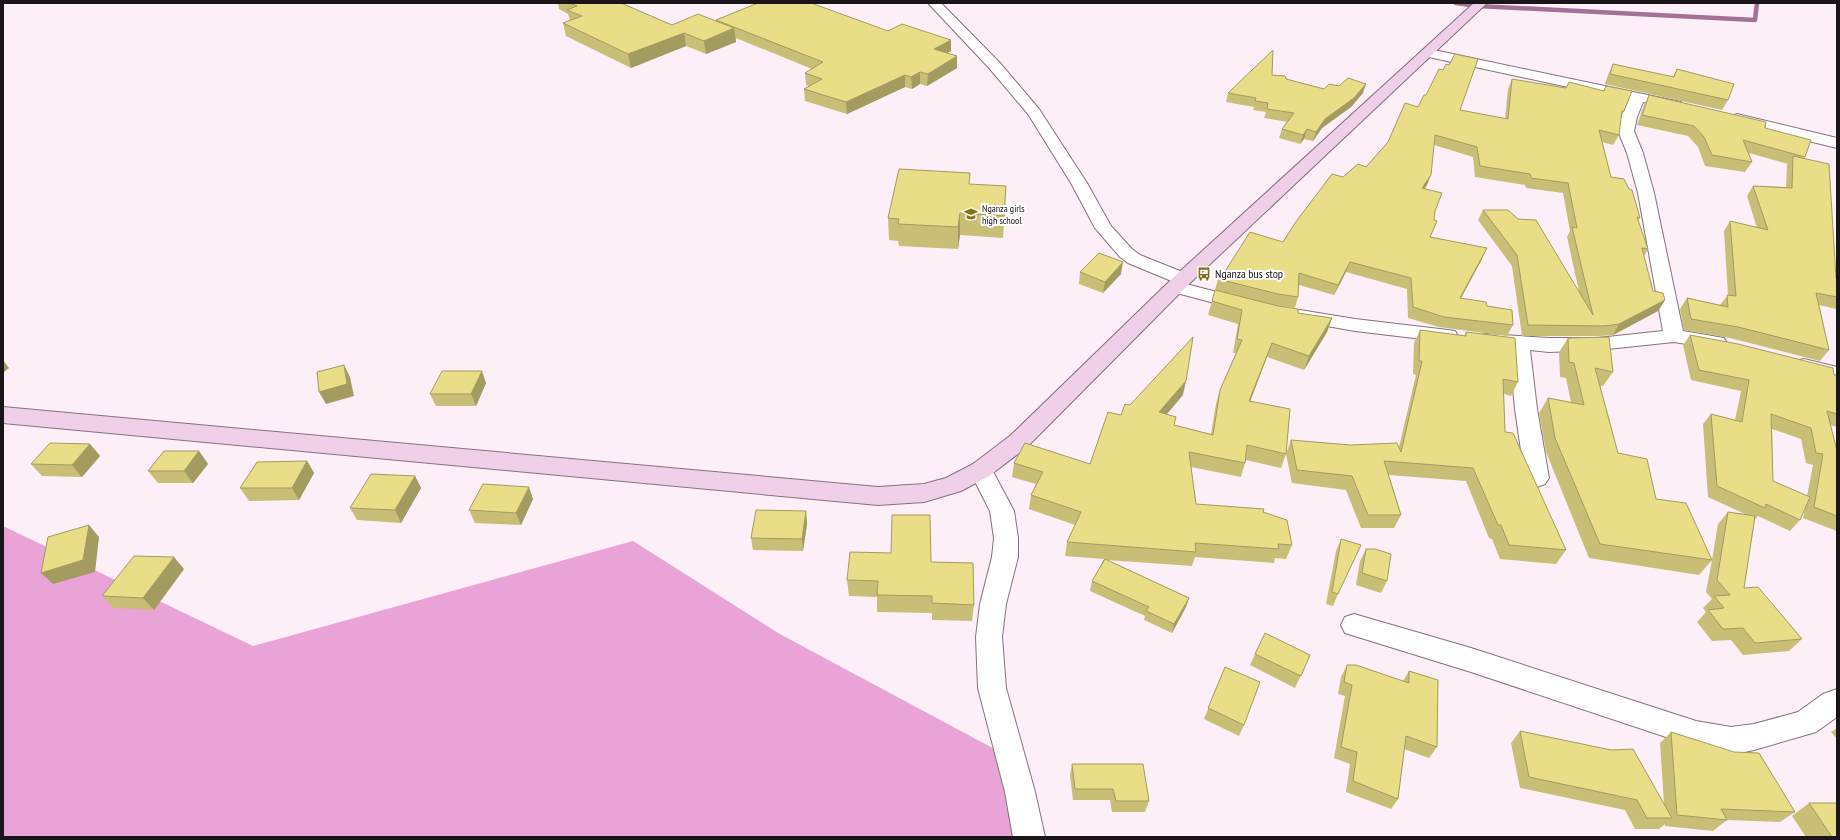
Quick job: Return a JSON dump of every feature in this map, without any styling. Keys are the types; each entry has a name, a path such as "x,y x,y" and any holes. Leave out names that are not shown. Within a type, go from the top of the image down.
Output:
{"main road":[{"path":"3,415 878,496 924,493 953,485 981,470 1020,441 1180,283 1482,3"}],"street":[{"path":"934,3 995,66 1034,112 1079,184 1104,228 1126,253 1134,259 1180,283 1259,308"},
{"path":"1429,53 1691,109"},
{"path":"1638,97 1629,117 1626,131 1635,154 1646,193 1674,336"},
{"path":"1721,116 1837,143"},
{"path":"1281,313 1355,325 1519,344 1598,344 1674,336 1737,348"},
{"path":"1519,344 1526,410 1537,478"},
{"path":"1787,362 1837,374"},
{"path":"981,470 1002,512 1006,538 1005,557 993,604 989,637 992,688 1020,792 1029,837"},
{"path":"1354,626 1471,660 1696,734 1731,741 1754,737 1806,723 1833,703 1837,702"}],"shaded area":[{"path":"3,526 253,646 633,541 778,633 1000,752 1025,837 3,837"}],"building":[{"path":"570,3 621,3 672,25 698,14 734,28 704,41 684,33 628,54 563,23 582,16 567,10 577,6"},
{"path":"758,3 811,3 888,31 902,24 951,40 934,49 957,56 928,74 920,72 911,77 905,75 846,102 804,89 822,79 805,73 823,62 716,20"},
{"path":"1273,50 1272,75 1285,76 1286,79 1324,89 1329,84 1339,86 1348,78 1366,84 1354,98 1325,119 1316,132 1307,129 1303,135 1282,129 1294,113 1267,109 1268,103 1255,101 1256,98 1228,93"},
{"path":"1455,54 1478,59 1460,110 1508,119 1512,79 1566,88 1569,82 1604,91 1606,86 1632,91 1624,111 1622,111 1619,135 1599,130 1611,177 1624,179 1629,189 1632,190 1640,218 1637,217 1648,249 1642,248 1653,291 1663,293 1665,300 1619,324 1604,326 1528,325 1517,255 1483,210 1508,210 1518,219 1536,220 1593,315 1572,227 1577,228 1568,183 1531,178 1530,174 1480,166 1477,147 1435,135 1431,175 1422,188 1442,193 1435,211 1434,220 1437,221 1430,237 1487,248 1460,298 1486,302 1487,306 1512,310 1513,325 1444,317 1413,307 1411,278 1350,262 1338,285 1299,273 1298,297 1278,294 1218,279 1220,272 1224,273 1250,232 1283,242 1295,223 1332,174 1343,177 1358,164 1366,167 1388,142 1405,103 1418,107 1439,69 1443,70 1446,64 1449,65"},
{"path":"1613,64 1674,77 1677,69 1734,84 1728,100 1610,74"},
{"path":"1649,95 1766,122 1765,128 1811,140 1805,157 1743,140 1752,162 1712,155 1704,137 1694,126 1642,115"},
{"path":"1793,156 1829,164 1837,297 1816,293 1829,350 1738,327 1691,319 1687,298 1728,307 1727,295 1736,296 1730,221 1768,230 1753,186 1792,188"},
{"path":"899,169 970,173 969,184 1006,186 1004,216 960,213 958,227 898,224 899,219 888,218"},
{"path":"1099,253 1123,262 1105,282 1080,272"},
{"path":"1215,290 1278,306 1298,309 1298,313 1332,318 1309,356 1272,343 1249,401 1290,409 1286,454 1247,445 1245,463 1189,452 1196,504 1264,509 1263,512 1287,520 1292,545 1278,544 1279,549 1195,543 1196,552 1067,542 1081,512 1031,495 1043,472 1014,463 1025,443 1090,464 1108,412 1121,415 1125,404 1130,405 1193,337 1186,381 1159,412 1176,417 1174,425 1213,435 1220,390 1242,340 1237,339 1242,310 1212,301"},
{"path":"1420,330 1466,336 1466,332 1515,338 1518,382 1503,379 1505,432 1513,433 1566,550 1509,545 1501,525 1498,525 1473,468 1384,461 1401,515 1368,515 1352,476 1297,470 1291,440 1350,445 1397,443 1401,452 1422,361 1419,361"},
{"path":"1690,335 1738,344 1833,368 1834,375 1837,375 1837,414 1827,411 1837,451 1837,516 1814,507 1823,454 1816,453 1811,428 1771,414 1773,481 1810,497 1800,520 1766,504 1765,508 1717,486 1711,414 1742,422 1749,380 1699,370"},
{"path":"1609,337 1613,372 1595,368 1618,453 1647,459 1656,499 1686,503 1712,560 1600,544 1555,438 1548,398 1584,405 1574,363 1569,362 1568,338"},
{"path":"344,365 347,384 319,392 317,372"},
{"path":"442,371 482,371 471,394 430,394"},
{"path":"50,443 90,444 72,465 31,464"},
{"path":"164,451 199,451 184,471 148,471"},
{"path":"307,461 292,488 240,488 257,462"},
{"path":"371,474 415,476 395,510 350,508"},
{"path":"483,484 529,487 516,513 469,510"},
{"path":"756,510 806,511 802,539 751,538"},
{"path":"1728,512 1755,516 1744,588 1758,587 1802,639 1755,643 1743,628 1723,629 1708,610 1724,608 1714,596 1730,595 1717,580"},
{"path":"892,515 930,515 931,562 973,563 974,605 932,603 932,596 877,595 878,581 847,580 850,552 891,553"},
{"path":"89,525 83,560 41,573 48,537"},
{"path":"1341,539 1361,545 1338,594 1332,592"},
{"path":"1366,549 1375,549 1391,554 1387,581 1362,573"},
{"path":"134,556 174,557 143,598 102,596"},
{"path":"1105,559 1189,598 1174,624 1146,611 1149,607 1092,581"},
{"path":"1265,633 1310,655 1301,676 1255,654"},
{"path":"1347,665 1356,665 1409,683 1409,671 1438,680 1437,747 1406,736 1398,799 1353,781 1357,752 1341,747 1352,685 1344,682"},
{"path":"1225,667 1260,682 1244,725 1208,708"},
{"path":"1520,731 1611,750 1633,749 1672,818 1647,818 1637,800 1529,777"},
{"path":"1671,732 1734,752 1759,753 1795,812 1721,809 1727,820 1677,815"},
{"path":"1072,764 1143,764 1149,801 1116,801 1113,789 1075,789"},
{"path":"1809,803 1837,803 1837,837 1832,837"}],"waterway":[{"path":"1456,3 1478,6 1755,20 1757,3"}],"place":[{"name":"Nganza girls high school","path":"971,214"},
{"name":"Nganza bus stop","path":"1204,274"}]}
